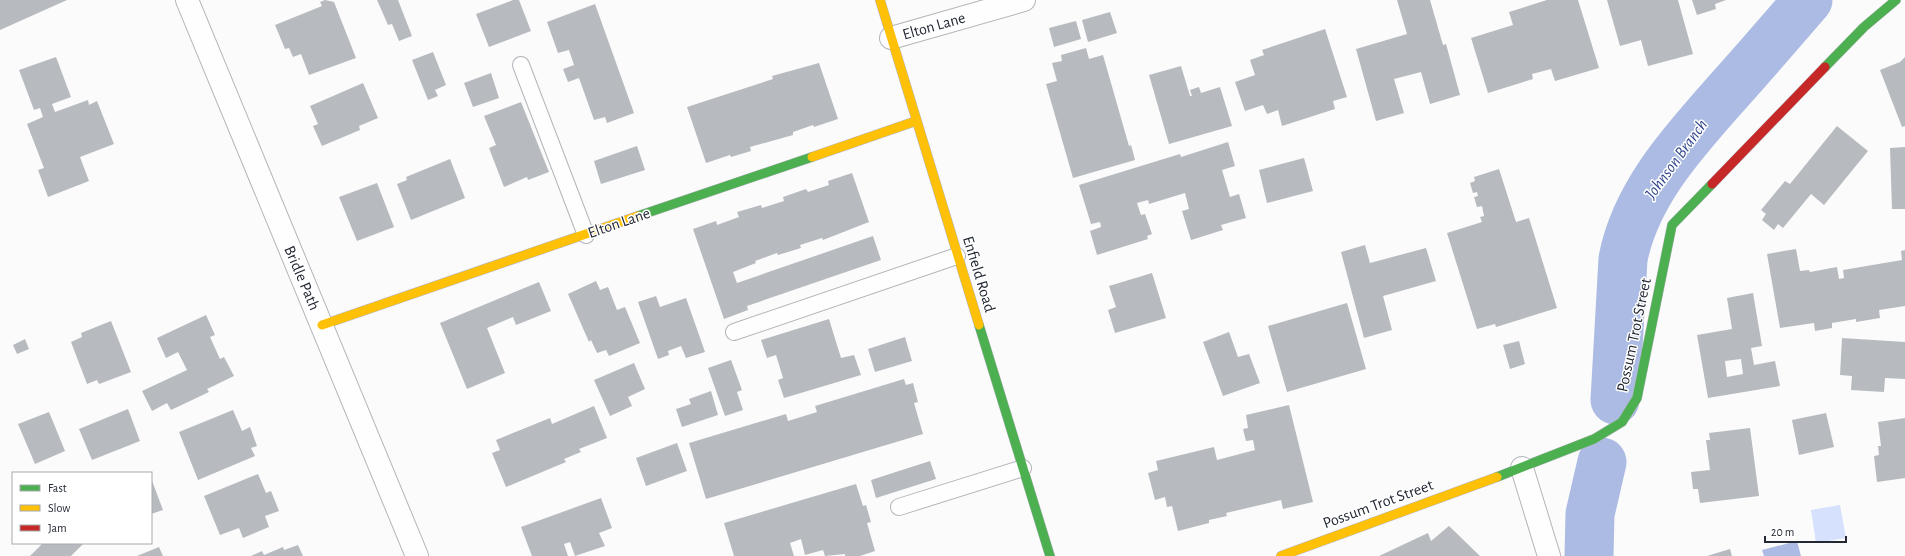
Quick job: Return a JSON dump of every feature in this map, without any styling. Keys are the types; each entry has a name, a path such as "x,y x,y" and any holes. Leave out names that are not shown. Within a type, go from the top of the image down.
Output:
{"street":[{"name":"Bridle Path","path":"187,0 417,556"},
{"name":"Enfield Road","path":"880,0 957,256 1050,556"},
{"name":"Elton Lane","path":"891,38 1024,0"},
{"name":"Possum Trot Street","path":"1280,556 1522,468 1594,439 1622,422 1637,398 1672,225 1864,27 1896,0"},
{"name":"Elton Lane","path":"322,325 916,121"},
{"path":"1522,468 1549,556"}],"lane":[{"path":"521,65 586,235"},
{"path":"734,332 957,256"},
{"path":"899,507 1023,468"}],"shaded area":[{"path":"1840,505 1846,538 1816,543 1811,510"},
{"path":"1797,541 1801,556 1764,556 1762,550"}],"building":[{"path":"0,0 67,0 0,30"},
{"path":"325,0 334,2 356,58 309,75 301,54 293,57 289,48 285,49 275,25 322,6 320,2"},
{"path":"377,0 398,0 412,36 399,41 392,24 388,25"},
{"path":"513,0 519,0 531,31 489,47 476,14"},
{"path":"1397,0 1430,0 1443,45 1446,44 1460,95 1430,104 1421,72 1394,79 1404,113 1376,121 1356,49 1407,34"},
{"path":"1547,0 1578,0 1599,68 1555,81 1551,69 1532,74 1533,79 1488,93 1471,38 1513,25 1509,12"},
{"path":"1607,0 1678,0 1693,54 1648,66 1641,40 1620,46"},
{"path":"1692,0 1726,0 1715,4 1716,9 1697,15"},
{"path":"595,4 634,113 607,123 605,117 594,120 579,78 568,82 563,69 574,65 569,50 558,53 547,22"},
{"path":"1110,12 1117,33 1088,42 1082,20"},
{"path":"1076,21 1081,39 1054,47 1049,28"},
{"path":"1325,29 1347,97 1333,101 1335,109 1282,126 1278,110 1267,114 1263,105 1245,111 1235,82 1255,75 1250,60 1264,55 1262,50"},
{"path":"1086,48 1089,59 1103,55 1129,146 1131,145 1135,160 1073,178 1046,84 1057,81 1052,63 1062,61 1061,55"},
{"path":"433,52 446,85 435,90 438,96 428,100 412,60"},
{"path":"56,57 71,97 52,104 55,112 88,100 89,105 97,101 114,144 80,157 89,181 48,197 38,170 44,168 27,124 43,117 40,108 34,110 19,70"},
{"path":"1905,57 1905,126 1902,127 1880,70 1900,62"},
{"path":"819,63 838,119 814,127 813,125 793,132 793,135 750,147 751,151 731,157 730,155 706,163 687,107 773,79 772,76"},
{"path":"1181,66 1190,96 1192,96 1190,90 1199,87 1201,93 1220,87 1232,126 1169,144 1149,75"},
{"path":"491,73 499,98 473,107 464,83"},
{"path":"363,83 378,118 359,126 360,130 322,146 313,126 318,124 310,106"},
{"path":"521,102 549,172 528,180 527,177 504,187 489,148 496,145 484,116"},
{"path":"1837,126 1868,151 1824,205 1811,194 1783,228 1778,224 1774,230 1762,220 1766,214 1761,210 1785,181 1790,184"},
{"path":"1228,142 1235,166 1222,170 1230,197 1239,194 1246,218 1221,225 1223,230 1191,240 1182,211 1189,209 1185,193 1149,204 1148,200 1137,203 1141,215 1145,214 1152,234 1147,236 1148,239 1097,255 1090,231 1101,227 1100,222 1091,224 1079,185 1180,154 1181,157"},
{"path":"637,146 645,170 601,184 594,161"},
{"path":"1905,147 1905,209 1892,209 1890,148"},
{"path":"1304,158 1313,191 1267,203 1259,170"},
{"path":"450,159 465,198 411,220 397,184 407,180 406,177"},
{"path":"1499,169 1516,222 1529,218 1557,308 1496,327 1495,324 1477,329 1447,233 1482,222 1480,217 1484,216 1482,206 1477,207 1474,197 1478,196 1477,192 1473,193 1470,183 1475,181 1474,177"},
{"path":"852,173 869,222 823,240 822,238 800,245 801,248 778,255 777,253 755,261 756,263 733,272 737,283 873,236 881,260 747,306 748,310 724,319 693,229 716,221 717,225 739,217 737,212 761,205 762,208 784,201 783,197 806,189 808,192 829,185 828,181"},
{"path":"377,183 394,227 357,241 339,197"},
{"path":"1365,245 1370,263 1426,248 1436,281 1383,296 1392,330 1364,338 1341,252"},
{"path":"1796,249 1800,271 1809,270 1810,272 1837,267 1839,279 1844,278 1843,270 1902,260 1901,251 1905,250 1905,306 1879,310 1880,318 1856,322 1856,319 1832,323 1832,328 1815,331 1814,323 1780,328 1767,254"},
{"path":"1152,273 1166,318 1115,333 1108,310 1116,307 1109,286"},
{"path":"596,281 600,290 608,287 617,310 625,307 640,343 609,356 606,350 597,353 591,340 589,342 568,294"},
{"path":"539,282 551,311 516,325 513,317 487,328 505,373 467,389 440,323"},
{"path":"1753,293 1762,346 1751,348 1754,365 1775,361 1780,386 1708,398 1697,335 1732,329 1727,298","holes":["1741,359 1743,374 1727,377 1725,361"]},
{"path":"656,296 660,307 686,298 705,352 686,358 681,346 668,351 669,355 658,359 638,302"},
{"path":"1347,303 1366,369 1287,392 1268,326"},
{"path":"206,315 215,335 210,337 220,359 224,357 234,376 207,389 209,392 171,410 167,403 152,411 142,391 187,370 178,352 166,358 157,338"},
{"path":"829,319 841,358 854,355 861,375 784,398 778,380 783,378 776,355 767,358 761,340"},
{"path":"111,321 131,372 99,384 97,380 87,384 71,342 82,337 81,333"},
{"path":"1229,332 1238,357 1249,354 1260,383 1223,396 1203,342"},
{"path":"905,337 912,361 875,372 868,349"},
{"path":"1842,338 1905,342 1905,379 1885,378 1884,392 1851,390 1852,376 1840,375"},
{"path":"25,339 29,349 17,354 13,345"},
{"path":"1519,341 1525,364 1510,369 1503,345"},
{"path":"731,360 742,390 737,392 743,410 725,416 708,368"},
{"path":"634,363 645,389 628,397 632,406 610,416 594,380"},
{"path":"904,379 906,385 913,383 918,402 914,403 923,434 706,499 689,443 786,414 788,421 817,412 815,406"},
{"path":"711,391 718,415 682,427 676,409 691,404 689,399"},
{"path":"1289,405 1313,502 1283,509 1281,500 1226,513 1227,516 1209,520 1209,523 1178,531 1172,506 1167,507 1165,497 1155,500 1148,473 1158,470 1156,461 1214,447 1217,460 1255,450 1253,440 1246,441 1243,429 1248,428 1246,415"},
{"path":"594,406 607,438 579,449 581,452 564,459 566,462 506,487 492,453 500,450 496,440 550,418 552,424"},
{"path":"128,409 140,441 92,460 79,429"},
{"path":"233,410 242,431 250,427 257,446 251,448 255,456 198,480 179,432"},
{"path":"49,412 65,451 35,464 18,424"},
{"path":"1826,413 1834,447 1799,455 1792,420"},
{"path":"1905,418 1905,478 1877,482 1874,456 1879,455 1878,446 1881,446 1878,422"},
{"path":"1750,428 1759,496 1700,503 1698,489 1693,489 1691,472 1710,470 1706,440 1710,440 1709,433"},
{"path":"677,443 687,471 646,486 636,458"},
{"path":"930,461 936,479 876,498 871,480"},
{"path":"258,474 266,493 271,491 279,511 265,516 269,527 243,538 239,528 220,535 204,496"},
{"path":"152,481 163,510 152,514"},
{"path":"856,484 863,506 866,505 871,522 867,523 875,551 860,556 845,556 845,554 825,556 823,550 805,555 801,539 790,543 794,556 734,556 724,523"},
{"path":"601,498 612,528 599,533 605,546 575,556 570,542 564,544 568,556 532,556 521,527"},
{"path":"1449,526 1480,556 1379,556 1428,533 1431,541"},
{"path":"42,544 83,544 71,556 30,556"},
{"path":"298,545 303,556 251,556 262,551 264,555 283,547 284,550"},
{"path":"159,547 163,556 137,556"},
{"path":"1730,549 1732,556 1707,556"}],"waterway":[{"name":"Johnson Branch","path":"1615,400 1623,259 1639,210 1666,166 1698,125 1808,0"},
{"name":"Johnson Branch","path":"1589,556 1590,514 1602,462"}],"traffic: fast":[{"path":"1825,67 1864,27 1896,0"},
{"path":"638,216 812,157"},
{"path":"1497,477 1594,439 1622,422 1637,398 1672,225 1712,184"},
{"path":"979,325 1050,556"}],"traffic: slow":[{"path":"880,0 979,325"},
{"path":"812,157 916,121"},
{"path":"322,325 638,216"},
{"path":"1281,556 1497,477"}],"traffic: jam":[{"path":"1712,184 1825,67"}]}
